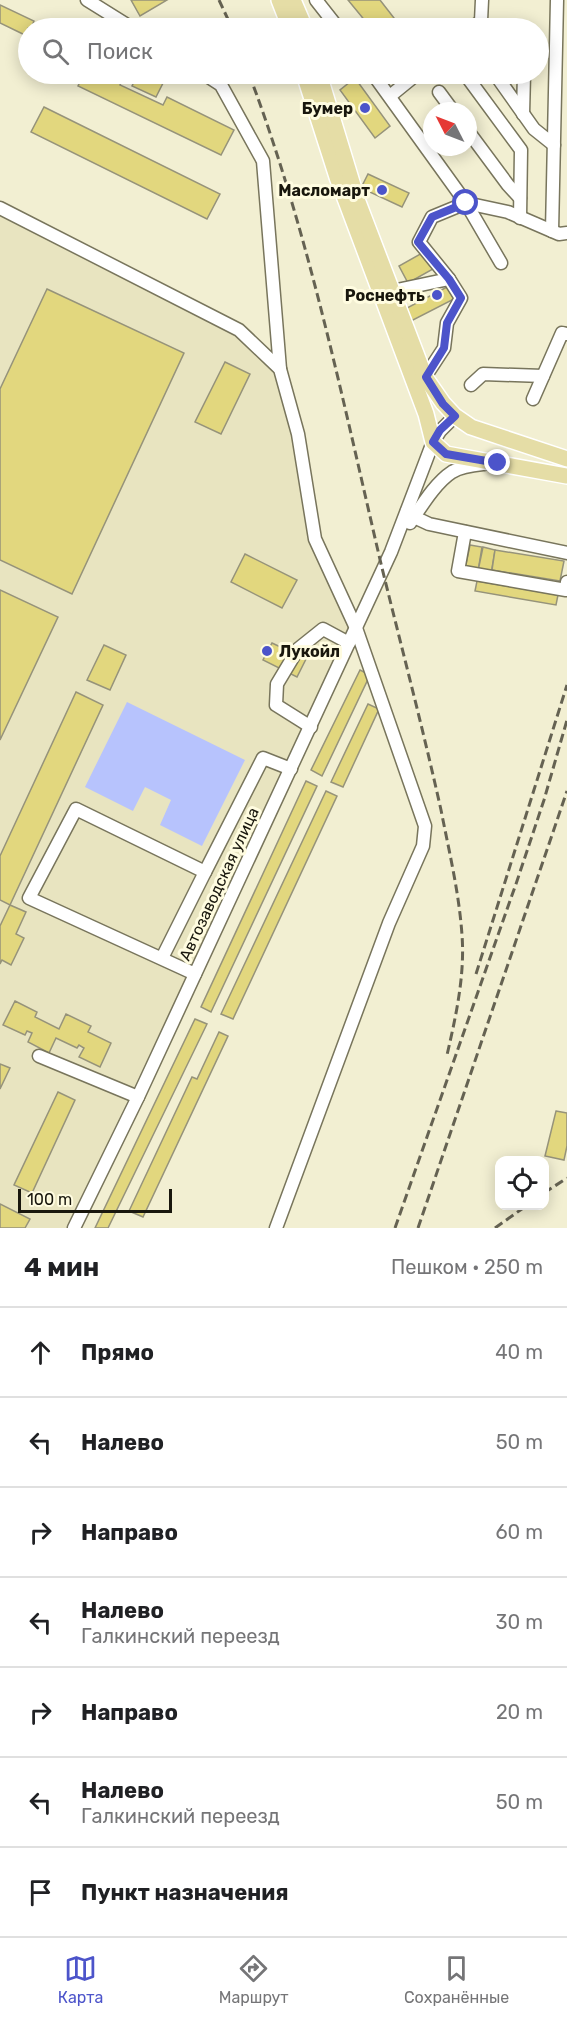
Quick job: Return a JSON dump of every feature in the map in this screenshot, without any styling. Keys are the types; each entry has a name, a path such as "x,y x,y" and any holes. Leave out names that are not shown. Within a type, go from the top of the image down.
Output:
{"main road":[{"path":"290,2 290,18"},
{"path":"290,2 299,18"},
{"path":"307,84 337,177 426,414 433,442 446,454 567,476"},
{"path":"323,84 358,202 426,377 443,404 455,416 471,426 567,459"}],"street":[{"path":"316,0 330,18"},
{"path":"481,18 482,0"},
{"path":"556,0 554,145 559,233 567,246"},
{"path":"89,1 116,18"},
{"path":"219,84 263,161 280,369 298,434 315,539 356,628 424,821 425,833 423,846 389,923 276,1228"},
{"path":"381,84 466,203 501,263"},
{"path":"390,96 405,84"},
{"path":"472,84 521,150 520,218"},
{"path":"502,84 534,129 554,145"},
{"path":"523,114 524,84"},
{"path":"439,92 446,102"},
{"path":"477,143 520,198"},
{"path":"426,377 444,348 447,323 461,298 449,279 418,242 432,217 466,203 508,212 559,233"},
{"path":"0,208 239,330 280,369"},
{"path":"392,291 449,279"},
{"path":"534,399 562,333 567,334"},
{"path":"471,385 483,374 543,376"},
{"path":"411,514 425,459 426,414"},
{"path":"425,459 440,430 455,416"},
{"path":"411,514 452,472 469,465 498,463"},
{"path":"411,514 429,524 567,553"},
{"name":"Автозаводская улица","path":"74,1228 138,1097 391,552 411,514"},
{"path":"465,532 458,571 566,590 567,582"},
{"path":"311,727 276,705 277,684 298,649 323,629 349,643"},
{"path":"162,958 263,758 291,769"},
{"path":"195,974 29,898 76,809 205,872"},
{"path":"39,1056 138,1097"}],"shaded area":[{"path":"0,213 238,334 277,370 296,439 312,540 352,629 67,1228 0,1228"},
{"path":"127,702 245,760 202,846 160,825 171,800 145,787 133,811 85,787"}],"building":[{"path":"131,0 167,0 140,16"},
{"path":"348,0 380,0 394,18 363,18"},
{"path":"0,5 28,18 18,18 18,32 0,23"},
{"path":"79,84 120,84 163,105 167,97 234,130 221,155 78,86"},
{"path":"133,84 162,84 156,97 132,86"},
{"name":"Бумер","path":"348,84 359,84 390,126 375,138 340,90"},
{"path":"44,107 220,194 207,219 31,132"},
{"path":"368,174 409,193 402,207 361,188"},
{"path":"424,252 433,269 408,283 399,266"},
{"path":"447,287 454,299 411,321 405,309"},
{"path":"47,289 184,353 72,594 0,560 0,389"},
{"path":"225,362 250,374 221,434 195,422"},
{"path":"470,545 482,547 478,571 465,569"},
{"path":"483,547 495,550 491,574 478,571"},
{"path":"495,550 564,561 560,581 492,570"},
{"path":"245,554 297,580 282,608 231,582"},
{"path":"477,581 558,595 556,605 475,591"},
{"path":"0,590 58,617 0,740"},
{"path":"272,643 306,659 297,677 263,660"},
{"path":"104,645 126,655 110,690 87,680"},
{"path":"360,670 370,675 322,776 311,770"},
{"path":"76,692 103,705 10,905 0,900 0,856"},
{"path":"368,704 379,709 343,787 331,782"},
{"path":"306,781 317,786 211,1012 201,1007"},
{"path":"326,791 337,796 233,1019 221,1014"},
{"path":"10,905 26,912 16,934 24,938 11,965 2,960 0,964 0,926"},
{"path":"15,1001 37,1012 35,1017 59,1029 66,1014 91,1026 88,1032 111,1043 100,1067 79,1057 84,1048 79,1045 77,1048 56,1038 49,1053 28,1042 32,1033 27,1031 25,1035 3,1025"},
{"path":"195,1019 207,1024 108,1228 95,1228"},
{"path":"219,1032 228,1036 143,1217 129,1211 192,1077 197,1079"},
{"path":"0,1064 10,1068 0,1089"},
{"path":"58,1092 75,1100 32,1193 14,1185"},
{"path":"556,1111 567,1113 567,1146 564,1160 545,1156"},
{"path":"0,1204 30,1219 25,1228 0,1228"}],"railway":[{"path":"219,0 227,18"},
{"path":"252,84 290,195 307,256 441,810 459,903 463,950 459,995 447,1055"},
{"path":"476,974 567,685"},
{"path":"395,1228 517,881 567,720"},
{"path":"418,1228 567,791"},
{"path":"549,1190 567,1178"},
{"path":"495,1228 520,1210"}],"place":[{"name":"Бумер","path":"365,108"},
{"name":"Масломарт","path":"382,190"},
{"name":"Роснефть","path":"437,295"},
{"name":"Лукойл","path":"267,651"}],"route":[{"path":"466,203 432,217 418,242 449,279 461,298 447,323 444,348 426,377 443,404 455,416 440,430 433,442 446,454 498,463"}]}
